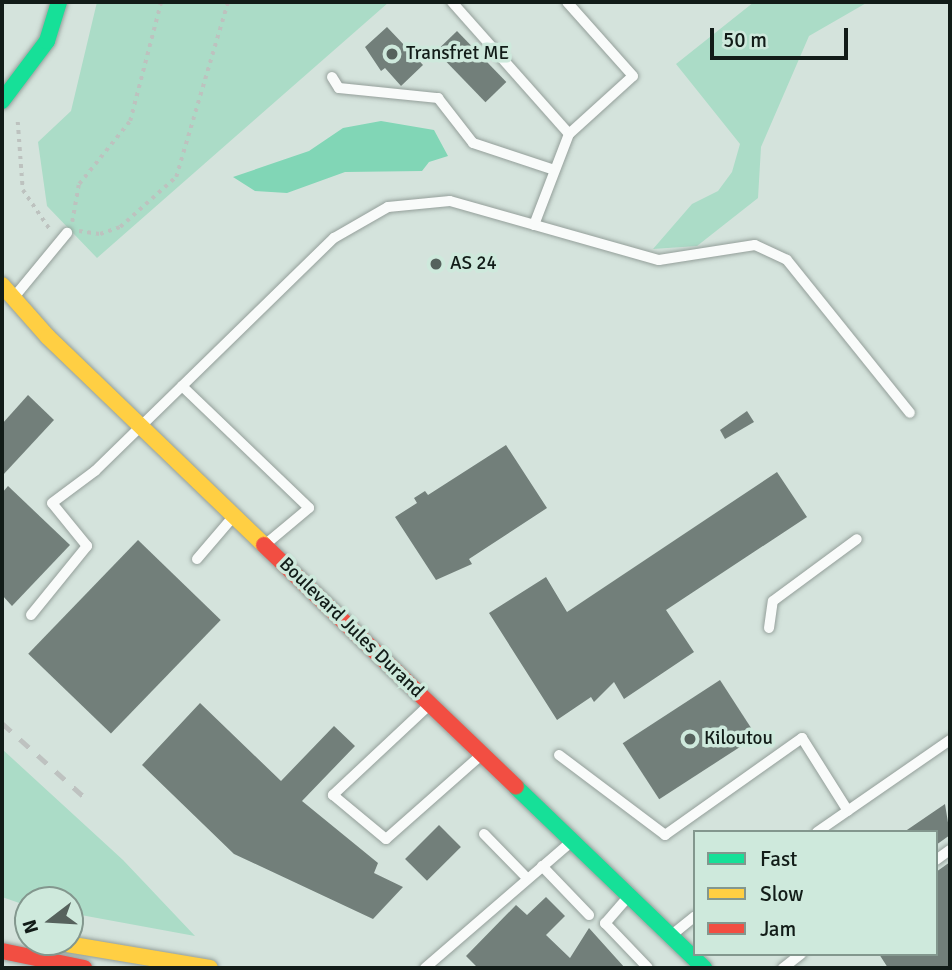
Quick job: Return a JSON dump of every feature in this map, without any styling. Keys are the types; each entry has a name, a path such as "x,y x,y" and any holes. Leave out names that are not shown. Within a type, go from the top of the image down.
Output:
{"main road":[{"path":"2,102 37,58 59,2"},
{"name":"Boulevard Jules Durand","path":"2,285 140,426 705,968"},
{"path":"84,947 210,968"},
{"path":"2,951 84,968"}],"lane":[{"path":"452,2 569,134"},
{"path":"534,225 569,134 634,76 571,6 585,2"},
{"path":"332,77 339,88 438,98 473,143 554,170"},
{"path":"31,614 87,546 52,503 95,471 334,238 388,207 450,201 659,260 755,246 787,260 911,412"},
{"path":"13,298 64,238"},
{"path":"182,386 309,508 265,545"},
{"path":"197,559 234,516"},
{"path":"769,628 773,601 857,539"},
{"path":"430,704 333,795 386,839 482,754"},
{"path":"559,755 665,835 802,738 848,811"},
{"path":"820,830 950,740"},
{"path":"484,834 527,878"},
{"path":"425,968 527,878 574,841"},
{"path":"542,866 589,915"},
{"path":"630,895 605,923 648,968"},
{"path":"671,935 693,918"},
{"path":"783,968 798,956"}],"path":[{"path":"64,238 79,184 130,121 161,2"},
{"path":"64,238 100,234 120,227 176,177 228,2"},
{"path":"20,117 23,190 64,238"}],"shaded area":[{"path":"97,2 389,2 97,258 47,206 38,142 71,111"},
{"path":"754,2 868,2 809,36 761,147 758,198 697,246 653,249 692,204 718,191 732,172 740,144 676,64"},
{"path":"381,121 434,130 448,156 429,162 422,171 345,172 287,193 255,191 233,177 309,151 343,128"},
{"path":"2,749 123,860 195,936 84,916 84,886 14,886 14,901 2,897"}],"building":[{"name":"Transfret ME","path":"387,27 423,65 401,86 385,68 381,71 365,47"},
{"path":"457,31 506,82 485,102 436,51"},
{"path":"28,395 54,420 2,476 2,424"},
{"path":"747,411 754,422 725,439 720,430"},
{"path":"506,445 547,508 469,559 472,564 436,580 395,517 417,503 414,498 425,491 428,495"},
{"path":"777,472 807,517 666,610 694,652 624,699 614,682 594,702 591,697 557,720 489,613 546,577 567,612"},
{"path":"8,486 70,545 12,606 2,595 2,493"},
{"path":"138,540 221,620 111,734 28,654"},
{"name":"Kiloutou","path":"720,680 756,736 659,799 623,743"},
{"path":"200,703 281,781 334,726 355,746 302,801 378,863 374,873 403,887 373,919 234,854 142,765"},
{"path":"945,804 950,835 938,844 938,830 907,830"},
{"path":"439,825 461,847 427,881 405,859"},
{"path":"950,862 950,968 888,968 880,956 938,956 938,871"},
{"path":"546,897 565,916 546,935 570,958 589,928 625,968 478,968 466,956 516,905 527,915"}],"railway":[{"path":"2,723 83,796"}],"traffic: fast":[{"path":"2,101 47,41 59,2"},
{"path":"516,787 704,968"}],"traffic: slow":[{"path":"2,285 48,337 264,545"},
{"path":"84,947 210,968"}],"traffic: jam":[{"path":"264,545 516,787"},
{"path":"2,951 84,968"}],"place":[{"name":"Transfret ME","path":"392,54"},
{"name":"AS 24","path":"436,264"},
{"name":"Kiloutou","path":"690,739"}]}
